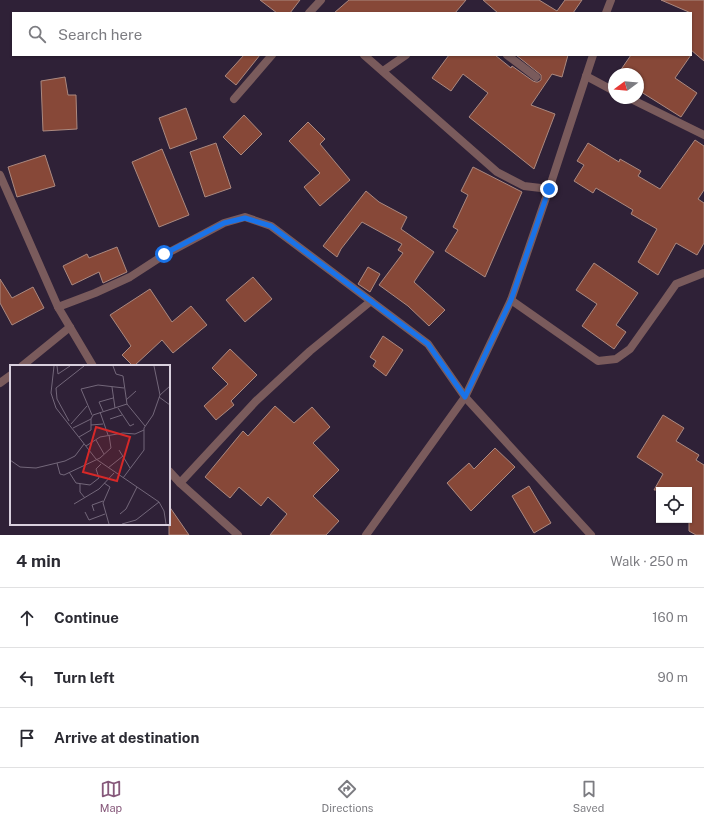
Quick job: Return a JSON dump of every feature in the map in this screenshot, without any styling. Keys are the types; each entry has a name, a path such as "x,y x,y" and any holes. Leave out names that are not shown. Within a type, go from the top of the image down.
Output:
{"street":[{"path":"311,12 321,0"},
{"path":"606,12 611,0"},
{"path":"234,99 271,56"},
{"path":"365,56 497,172 524,186 549,189"},
{"path":"383,71 405,56"},
{"path":"508,56 536,77"},
{"path":"366,535 465,397 511,300 593,56"},
{"path":"586,76 608,88"},
{"path":"641,104 704,135"},
{"path":"0,175 58,307 92,365"},
{"path":"58,307 95,293 130,277 164,254 224,223 245,218 271,226 428,344 465,397 591,535"},
{"path":"511,300 598,361 616,359 630,349 676,284 704,273"},
{"path":"180,483 256,401 310,351 371,301"},
{"path":"23,365 70,327"},
{"path":"0,383 10,376"},
{"path":"170,472 180,483 238,535"}],"building":[{"path":"260,0 300,0 291,12 276,12"},
{"path":"349,0 466,0 456,12 335,12"},
{"path":"483,0 539,0 557,11 565,0 582,0 574,12 497,12"},
{"path":"661,0 704,0 704,61 692,51 692,12"},
{"path":"243,56 259,56 236,85 225,76"},
{"path":"448,56 496,56 511,68 512,66 533,81 538,82 541,80 541,75 517,56 568,56 562,77 552,74 531,105 555,114 534,169 469,117 488,93 463,74 451,91 432,78"},
{"path":"630,56 690,56 675,78 697,93 681,117 644,94 644,68 622,68"},
{"path":"65,77 68,95 76,95 77,129 43,131 41,81"},
{"path":"186,108 197,139 170,149 159,118"},
{"path":"244,115 262,134 241,155 223,137"},
{"path":"308,122 325,139 320,144 350,180 320,206 304,187 320,173 289,141"},
{"path":"695,140 704,146 704,190 698,199 704,203 704,243 697,255 676,243 658,275 638,262 657,229 631,214 633,210 596,188 593,193 574,181 584,165 577,161 588,143 619,162 620,159 641,171 638,176 660,189"},
{"path":"216,143 231,188 205,197 190,152"},
{"path":"162,149 189,215 159,227 132,162"},
{"path":"45,155 55,186 17,197 8,167"},
{"path":"473,167 522,192 485,277 445,251 458,230 453,227 468,195 461,191"},
{"path":"366,191 379,202 407,217 401,229 434,252 414,282 445,310 429,326 408,306 379,285 403,253 398,250 402,244 362,222 341,249 337,257 323,246"},
{"path":"117,247 127,272 103,283 99,272 72,285 63,266 87,254 89,258"},
{"path":"594,263 638,293 616,325 626,332 614,349 582,326 597,304 576,290"},
{"path":"368,267 380,274 370,292 358,284"},
{"path":"253,277 272,299 245,322 226,300"},
{"path":"0,279 12,298 33,287 44,308 12,325 0,303"},
{"path":"150,289 172,322 191,306 207,325 173,353 162,340 135,365 132,365 122,355 131,346 110,315"},
{"path":"383,336 403,350 386,376 373,366 376,361 370,357"},
{"path":"230,349 257,375 231,401 234,405 216,420 204,406 228,384 212,368"},
{"path":"275,406 294,423 312,407 330,427 313,443 339,470 313,496 339,521 326,535 270,535 287,514 268,497 261,506 239,487 230,498 205,477 243,431 248,436"},
{"path":"663,415 684,428 676,441 699,455 696,460 704,465 704,535 696,535 689,531 689,523 692,523 692,487 656,487 656,490 654,490 663,474 637,457"},
{"path":"495,448 515,467 471,511 447,483 469,463 474,469"},
{"path":"529,486 551,523 534,533 512,496"},
{"path":"170,507 189,535 169,535 170,525"}],"route":[{"path":"164,254 224,223 245,218 271,226 428,344 465,397 511,300 549,189"}]}
